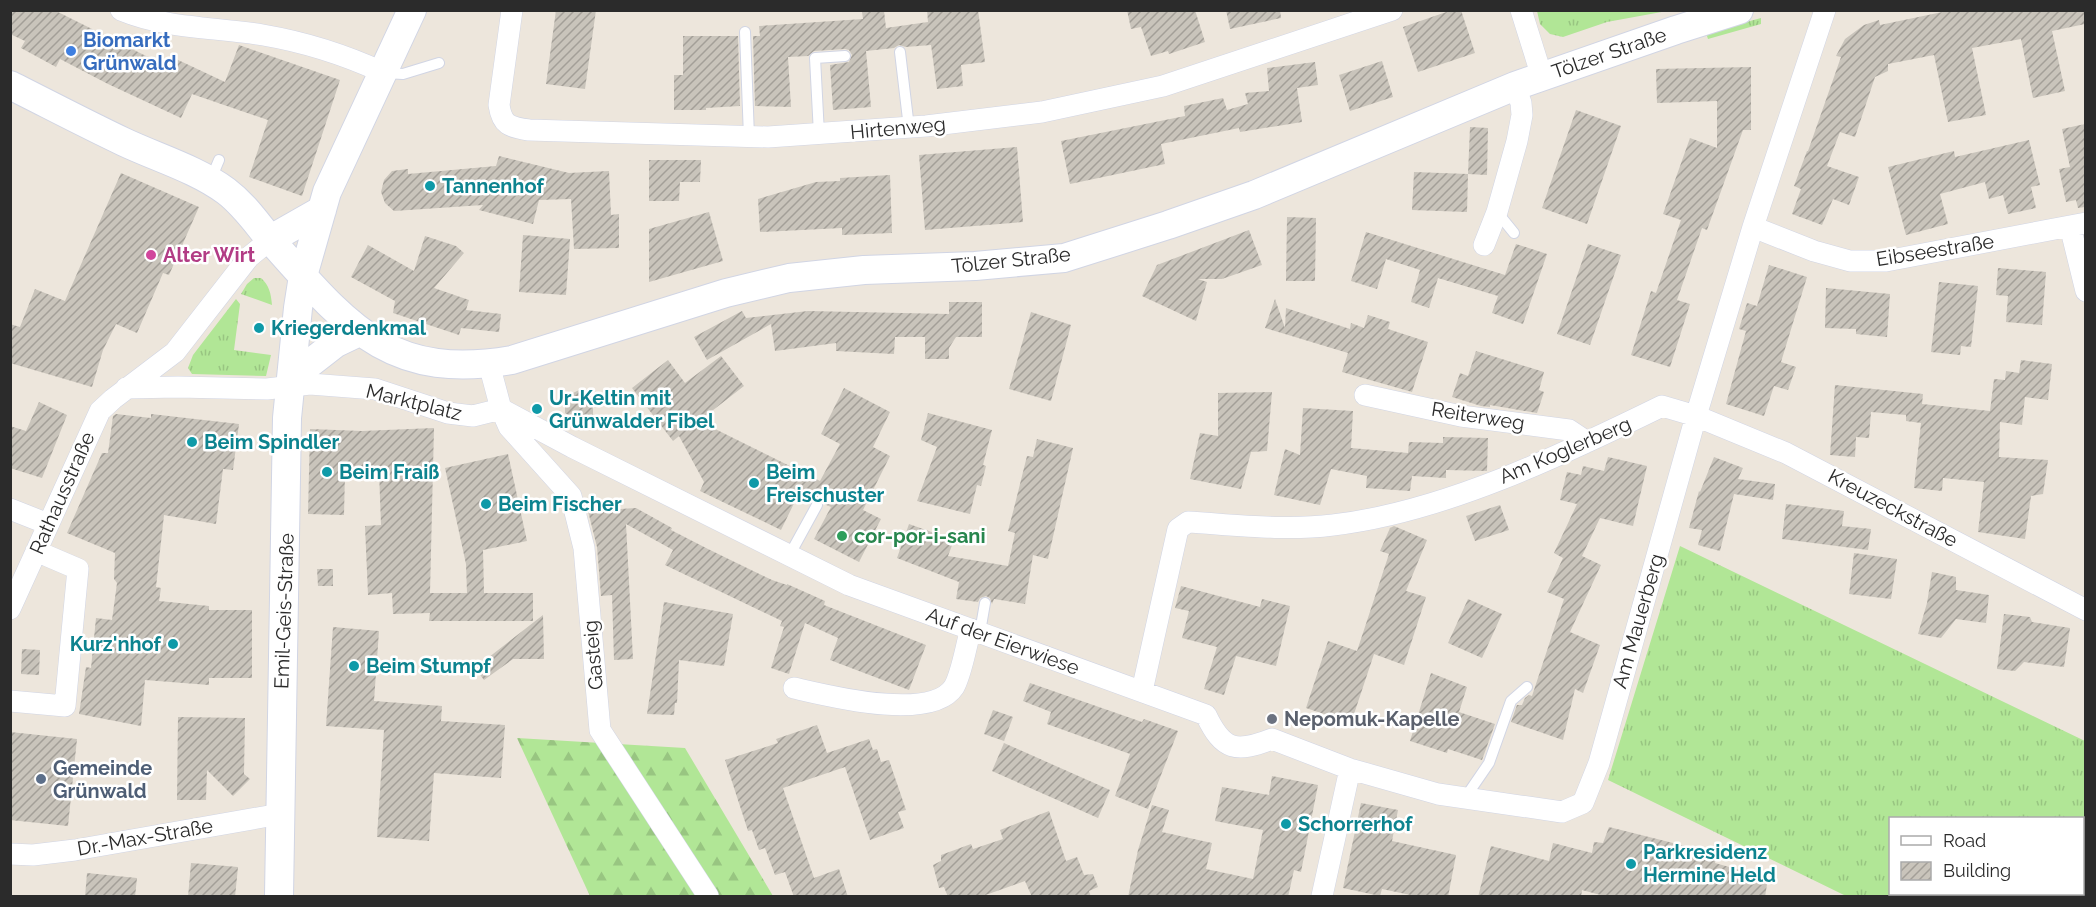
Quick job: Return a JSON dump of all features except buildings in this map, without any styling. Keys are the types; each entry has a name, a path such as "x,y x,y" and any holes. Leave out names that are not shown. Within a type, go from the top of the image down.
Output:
{"main road":[{"path":"290,391 303,276 322,210 349,142 412,10"},
{"name":"Tölzer Straße","path":"489,364 556,347 646,316 726,293 789,278 864,270 975,266 1064,258 1254,195 1515,86 1739,10"},
{"path":"10,85 122,141 214,170 227,192 244,207 303,276 360,332 377,344 421,360 459,366 489,364"},
{"path":"271,239 322,210"},
{"path":"290,391 336,343 360,332"},
{"name":"Emil-Geis-Straße","path":"279,897 290,391"}],"street":[{"path":"121,10 152,22 263,35 309,45 382,72"},
{"name":"Hirtenweg","path":"512,10 499,105 501,117 512,128 749,137 909,128 1042,112 1163,86 1392,10"},
{"path":"1521,10 1542,76"},
{"path":"1696,416 1753,227 1825,10"},
{"path":"1484,245 1497,212 1517,141 1522,115 1521,103 1515,86"},
{"path":"2078,225 2085,291"},
{"name":"Eibseestraße","path":"1753,227 1814,251 1850,261 1886,261 2078,225"},
{"path":"126,388 175,352 249,257 271,239"},
{"path":"489,364 501,409"},
{"name":"Marktplatz","path":"126,388 178,387 290,391 310,384 375,389 448,413 473,416 501,409"},
{"name":"Rathausstraße","path":"10,609 100,411 126,388"},
{"name":"Reiterweg","path":"1365,395 1461,416 1569,430 1587,442"},
{"name":"Am Koglerberg","path":"1142,690 1178,529 1188,522 1281,527 1330,525 1371,520 1425,506 1503,477 1587,442 1662,406 1696,416"},
{"name":"Auf der Eierwiese","path":"501,409 572,447 849,585 1206,715 1214,733 1231,747 1252,747 1272,739 1350,769 1438,794 1562,812"},
{"name":"Gasteig","path":"501,409 509,428 571,496 584,548 600,730 708,897"},
{"name":"Kreuzeckstraße","path":"1696,416 1786,453 2085,610"},
{"name":"Am Mauerberg","path":"1562,812 1583,803 1599,764 1696,416"},
{"path":"10,509 48,524"},
{"path":"10,701 65,706 78,569 36,551"},
{"path":"794,688 844,700 912,706 943,699 954,686 975,631"},
{"path":"1322,897 1350,769"},
{"name":"Dr.-Max-Straße","path":"10,854 33,855 75,850 280,814"}],"lane":[{"path":"746,32 749,137"},
{"path":"900,52 909,128"},
{"path":"819,134 815,57 845,56"},
{"path":"382,72 391,75 404,74 439,63"},
{"path":"1497,212 1514,233"},
{"path":"789,556 817,505"},
{"path":"975,631 985,603"},
{"path":"1465,798 1489,763 1511,701 1527,687"}],"green space":[{"path":"1537,11 1667,11 1607,22 1563,37 1550,34 1540,24"},
{"path":"1761,18 1761,24 1708,39 1706,33"},
{"path":"254,278 261,278 266,283 272,305 241,294"},
{"path":"236,299 240,304 234,350 271,355 266,376 192,374 188,368 193,355"},
{"path":"1680,546 2085,741 2085,896 1846,896 1608,780"},
{"path":"517,738 685,748 773,896 590,896"}],"place":[{"name":"Biomarkt Grünwald","path":"71,51"},
{"name":"Tannenhof","path":"430,186"},
{"name":"Alter Wirt","path":"151,255"},
{"name":"Kriegerdenkmal","path":"259,328"},
{"name":"Ur-Keltin mit Grünwalder Fibel","path":"537,409"},
{"name":"Beim Spindler","path":"192,442"},
{"name":"Beim Fraiß","path":"327,472"},
{"name":"Beim Freischuster","path":"754,483"},
{"name":"Beim Fischer","path":"486,504"},
{"name":"cor-por-i-sani","path":"842,536"},
{"name":"Kurz'nhof","path":"173,644"},
{"name":"Beim Stumpf","path":"354,666"},
{"name":"Nepomuk-Kapelle","path":"1272,719"},
{"name":"Gemeinde Grünwald","path":"41,779"},
{"name":"Schorrerhof","path":"1286,824"},
{"name":"Parkresidenz Hermine Held","path":"1631,864"}]}
